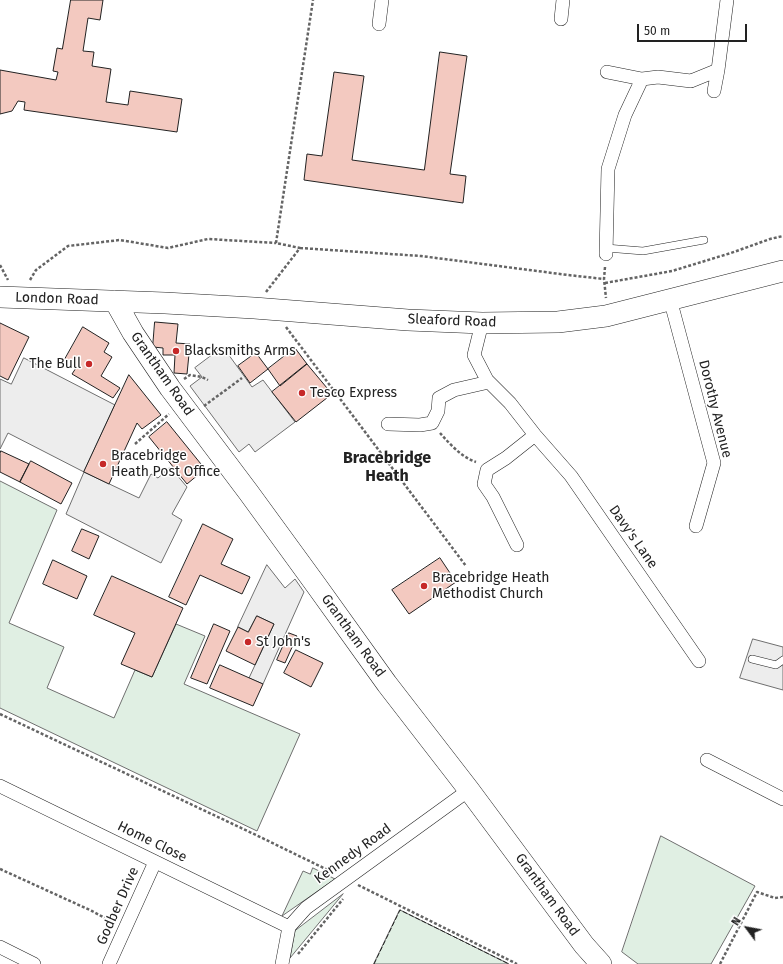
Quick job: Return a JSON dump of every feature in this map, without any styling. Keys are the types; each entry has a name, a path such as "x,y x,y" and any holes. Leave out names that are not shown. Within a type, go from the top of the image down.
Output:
{"main road":[{"name":"Sleaford Road","path":"115,301 263,309 408,320 482,323 558,322 606,316 783,271"},
{"name":"London Road","path":"9,297 115,301"},
{"name":"Grantham Road","path":"115,301 133,333 181,402 387,684 470,790 584,945 601,964"}],"street":[{"path":"379,24 382,0"},
{"path":"561,19 563,0"},
{"path":"714,91 727,0"},
{"path":"607,72 642,79 658,77 692,81 718,70"},
{"path":"606,251 608,169 625,115 642,79"},
{"name":"Dorothy Avenue","path":"670,299 714,463 696,526"},
{"name":"Davy's Lane","path":"482,323 474,355 489,382 510,403 535,435 571,476 699,662"},
{"path":"388,424 420,425 432,423 438,411 439,398 454,390 489,382"},
{"path":"517,545 484,484 488,470 535,435"},
{"path":"707,760 783,799"},
{"name":"Home Close","path":"0,786 289,927"},
{"name":"Kennedy Road","path":"289,927 306,908 470,790"},
{"name":"Godber Drive","path":"109,964 155,862"},
{"path":"282,964 289,927"},
{"path":"0,947 34,964"}],"lane":[{"path":"606,251 643,251 704,240"},
{"path":"752,659 776,665 783,660"}],"path":[{"path":"276,243 313,0"},
{"path":"605,283 672,271 732,254 770,239 783,236"},
{"path":"9,297 36,270 68,246 120,240 168,248 208,239 276,243 300,248 421,256 604,279"},
{"path":"300,248 263,309 466,566"},
{"path":"606,251 604,279 606,316"},
{"path":"181,402 190,375 202,377 208,380"},
{"path":"135,444 181,402 242,378"},
{"path":"430,423 450,445 468,460 492,467"},
{"path":"0,714 256,835 517,964"},
{"path":"0,869 92,911 125,929"},
{"path":"295,958 350,892 346,879"},
{"path":"720,964 757,892 776,898 783,897"}],"green space":[{"path":"0,481 57,510 9,623 64,647 47,688 114,718 135,670 152,677 176,624 205,636 184,684 300,734 257,831 0,708"},
{"path":"661,836 755,886 711,964 638,964 622,952"},
{"path":"313,868 335,879 282,916 303,871 310,874"},
{"path":"343,894 290,958 295,931"},
{"path":"400,910 509,964 374,964"}],"shaded area":[{"path":"223,347 252,387 263,380 295,422 255,452 249,444 239,452 190,386 202,377 195,368"},
{"path":"24,358 115,405 84,472 8,433 0,449 0,379 11,384"},
{"path":"170,467 187,487 172,514 182,520 161,563 66,514 84,472 139,498 151,474 158,478"},
{"path":"267,565 285,588 295,579 304,592 263,684 249,678 274,624 257,616 248,632 238,627"},
{"path":"753,639 783,647 783,690 740,678"}],"building":[{"path":"71,0 103,0 100,20 88,18 83,51 94,52 92,66 111,69 106,102 128,105 130,91 182,99 177,132 24,110 25,102 18,101 12,111 0,114 0,70 56,80 58,72 53,71 57,48 62,49"},
{"path":"440,52 467,56 450,174 466,176 463,203 304,180 307,154 322,156 334,72 364,76 352,160 424,170"},
{"name":"Blacksmiths Arms","path":"155,322 178,324 176,343 190,344 187,374 174,373 175,355 163,355 163,348 153,347"},
{"path":"0,323 29,337 8,380 0,376"},
{"name":"The Bull","path":"83,327 109,343 104,352 112,357 101,376 120,388 113,398 72,374 76,368 64,361"},
{"path":"295,348 307,364 280,386 268,369"},
{"path":"256,353 268,369 250,383 238,366"},
{"name":"Tesco Express","path":"307,364 332,394 296,422 272,392"},
{"path":"129,375 161,415 142,429 137,423 109,484 84,472"},
{"path":"167,422 205,469 187,484 149,437"},
{"path":"1,451 29,464 20,482 0,472"},
{"path":"31,461 72,483 61,504 20,482"},
{"path":"203,524 233,539 221,564 250,577 242,594 200,575 186,605 169,597"},
{"path":"82,529 99,536 89,559 72,551"},
{"name":"Bracebridge Heath Methodist Church","path":"440,558 456,582 409,614 392,590"},
{"path":"53,560 87,576 77,599 43,584"},
{"path":"112,576 183,608 152,677 121,664 135,633 94,615"},
{"name":"St John's","path":"257,616 274,624 255,665 226,651 238,627 248,632"},
{"path":"214,624 230,631 207,684 191,678"},
{"path":"289,633 297,636 285,663 277,660"},
{"path":"296,650 323,663 311,687 284,673"},
{"path":"220,665 263,684 253,706 210,688"}],"fence":[{"path":"374,964 400,910 509,964"}],"place":[{"name":"Blacksmiths Arms","path":"176,351"},
{"name":"The Bull","path":"89,364"},
{"name":"Tesco Express","path":"302,393"},
{"name":"Bracebridge Heath Post Office","path":"103,464"},
{"name":"Bracebridge Heath Methodist Church","path":"424,586"},
{"name":"St John's","path":"248,642"}],"district":[{"name":"Bracebridge Heath","path":"387,468"}]}
